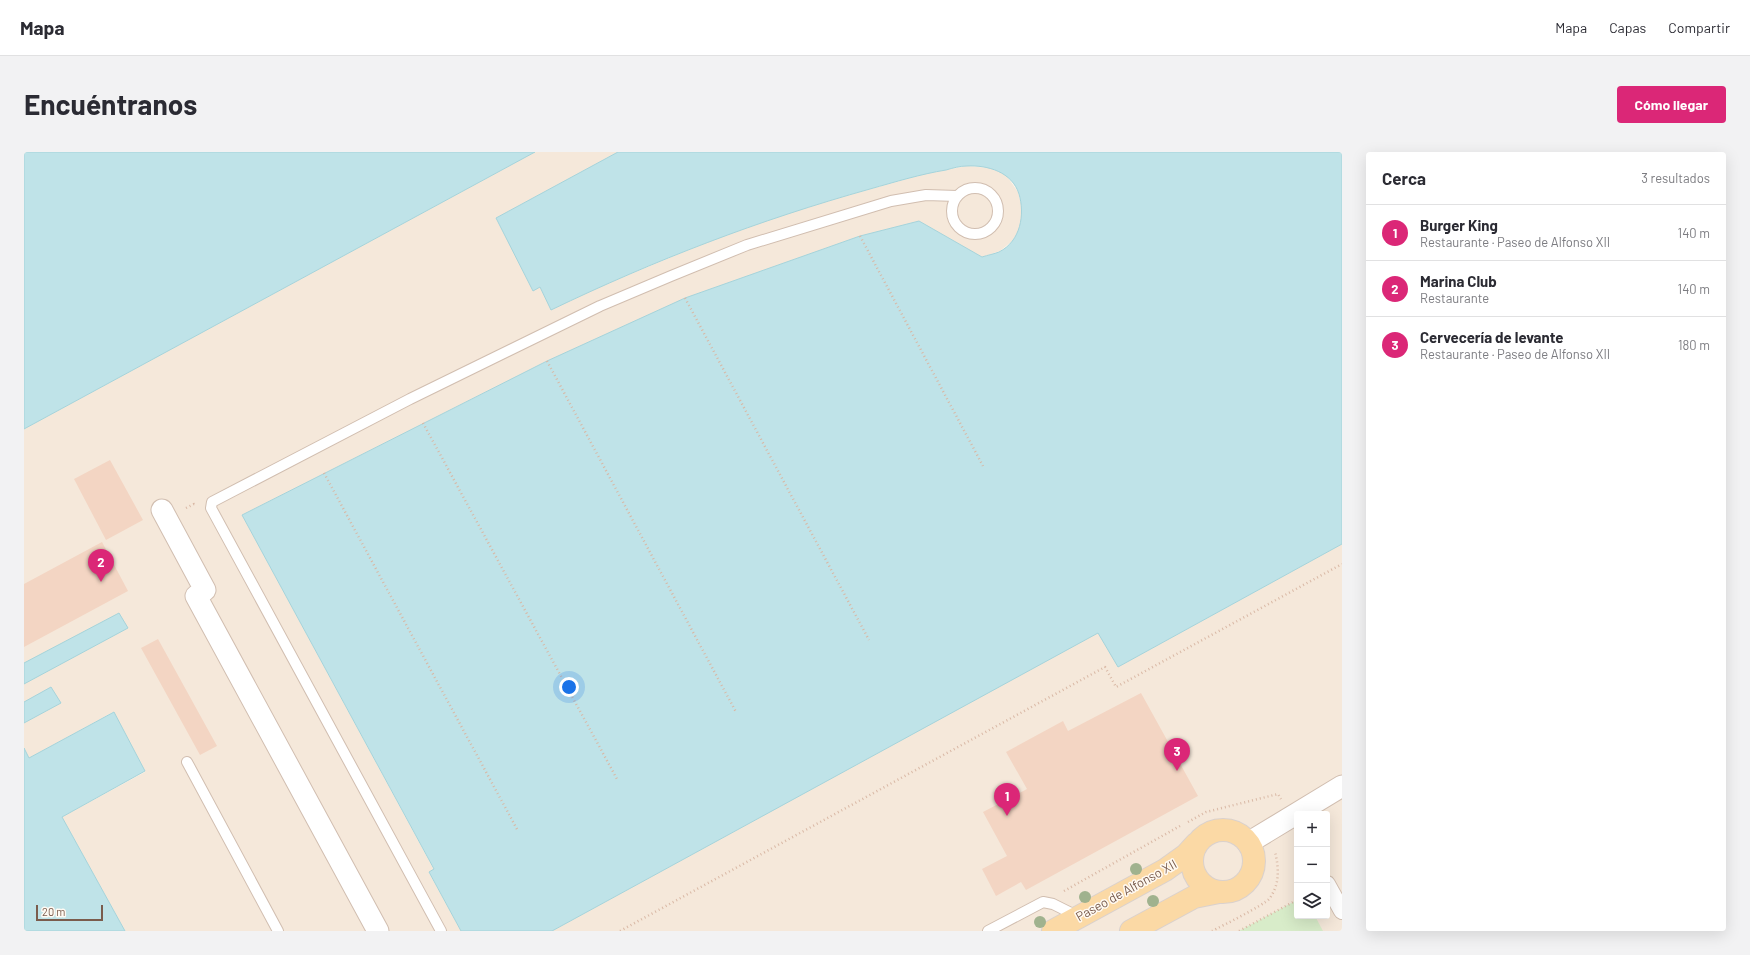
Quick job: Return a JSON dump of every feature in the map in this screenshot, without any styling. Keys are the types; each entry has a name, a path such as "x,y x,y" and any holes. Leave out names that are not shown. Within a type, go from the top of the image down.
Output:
{"main road":[{"path":"1131,931 1194,897 1234,890 1247,880 1251,873 1254,862 1252,850 1256,838 1222,829 1207,834 1196,844 1191,861 1196,878 1206,887 1219,892"},
{"name":"Paseo de Alfonso XII","path":"1053,931 1170,867 1186,855 1196,844"}],"street":[{"path":"162,510 206,590 196,596 378,931"},
{"path":"1310,811 1342,786"},
{"path":"1256,838 1294,824"},
{"path":"1330,889 1342,911"}],"lane":[{"path":"441,931 211,508 212,502 410,399 600,306 747,245 891,201 926,195 957,196 971,188 986,190 993,195 999,210 994,225 982,234 966,233 960,229 952,217 951,210 957,196"},
{"path":"187,762 278,931"},
{"path":"988,931 1043,902 1053,904 1079,917"}],"path":[{"path":"860,236 983,466"},
{"path":"685,298 869,640"},
{"path":"547,361 736,712"},
{"path":"423,423 616,779"},
{"path":"324,473 518,830"},
{"path":"620,931 1105,667 1116,687 1342,564"},
{"path":"1053,904 1064,890 1206,812 1278,794"},
{"path":"1212,931 1268,900 1277,885 1279,866 1274,849 1256,838"},
{"path":"1240,931 1294,902"}],"shaded area":[{"path":"535,152 618,152 496,218 533,290 540,287 551,310 595,289 741,228 813,205 925,174 967,166 990,168 1006,175 1018,192 1023,211 1021,227 1012,241 1000,251 982,257 919,221 860,236 685,298 547,361 242,515 434,870 429,873 461,931 125,931 62,817 145,772 113,712 29,758 24,748 24,723 60,703 24,702 24,429"},
{"path":"1342,544 1342,931 552,931 1098,632 1118,667"}],"green space":[{"path":"1294,902 1294,919 1317,919 1323,931 1239,931"}],"water":[{"path":"24,152 535,152 24,429"},
{"path":"618,152 1342,152 1342,544 1118,667 1098,633 552,931 461,931 429,872 434,869 242,515 547,361 685,298 860,236 919,221 982,257 999,252 1006,247 1017,234 1020,226 1022,210 1021,202 1016,186 1011,180 998,171 983,167 956,167 829,201 708,242 629,274 551,310 540,287 533,291 496,218"},
{"path":"119,613 128,628 24,684 24,663"},
{"path":"51,687 61,703 24,723 24,702"},
{"path":"114,712 145,771 62,817 125,931 24,931 24,748 29,758"}],"building":[{"path":"110,460 143,520 106,540 74,479"},
{"path":"102,542 128,591 24,647 24,584"},
{"path":"158,639 217,746 200,755 141,648"},
{"path":"1141,693 1198,796 1026,890 1021,882 996,896 982,869 1007,856 983,812 1027,789 1006,752 1063,721 1068,731"}],"place":[{"name":"Marina Club","path":"101,582"},
{"name":"Cervecería de levante","path":"1177,771"},
{"name":"Burger King","path":"1007,816"}]}
